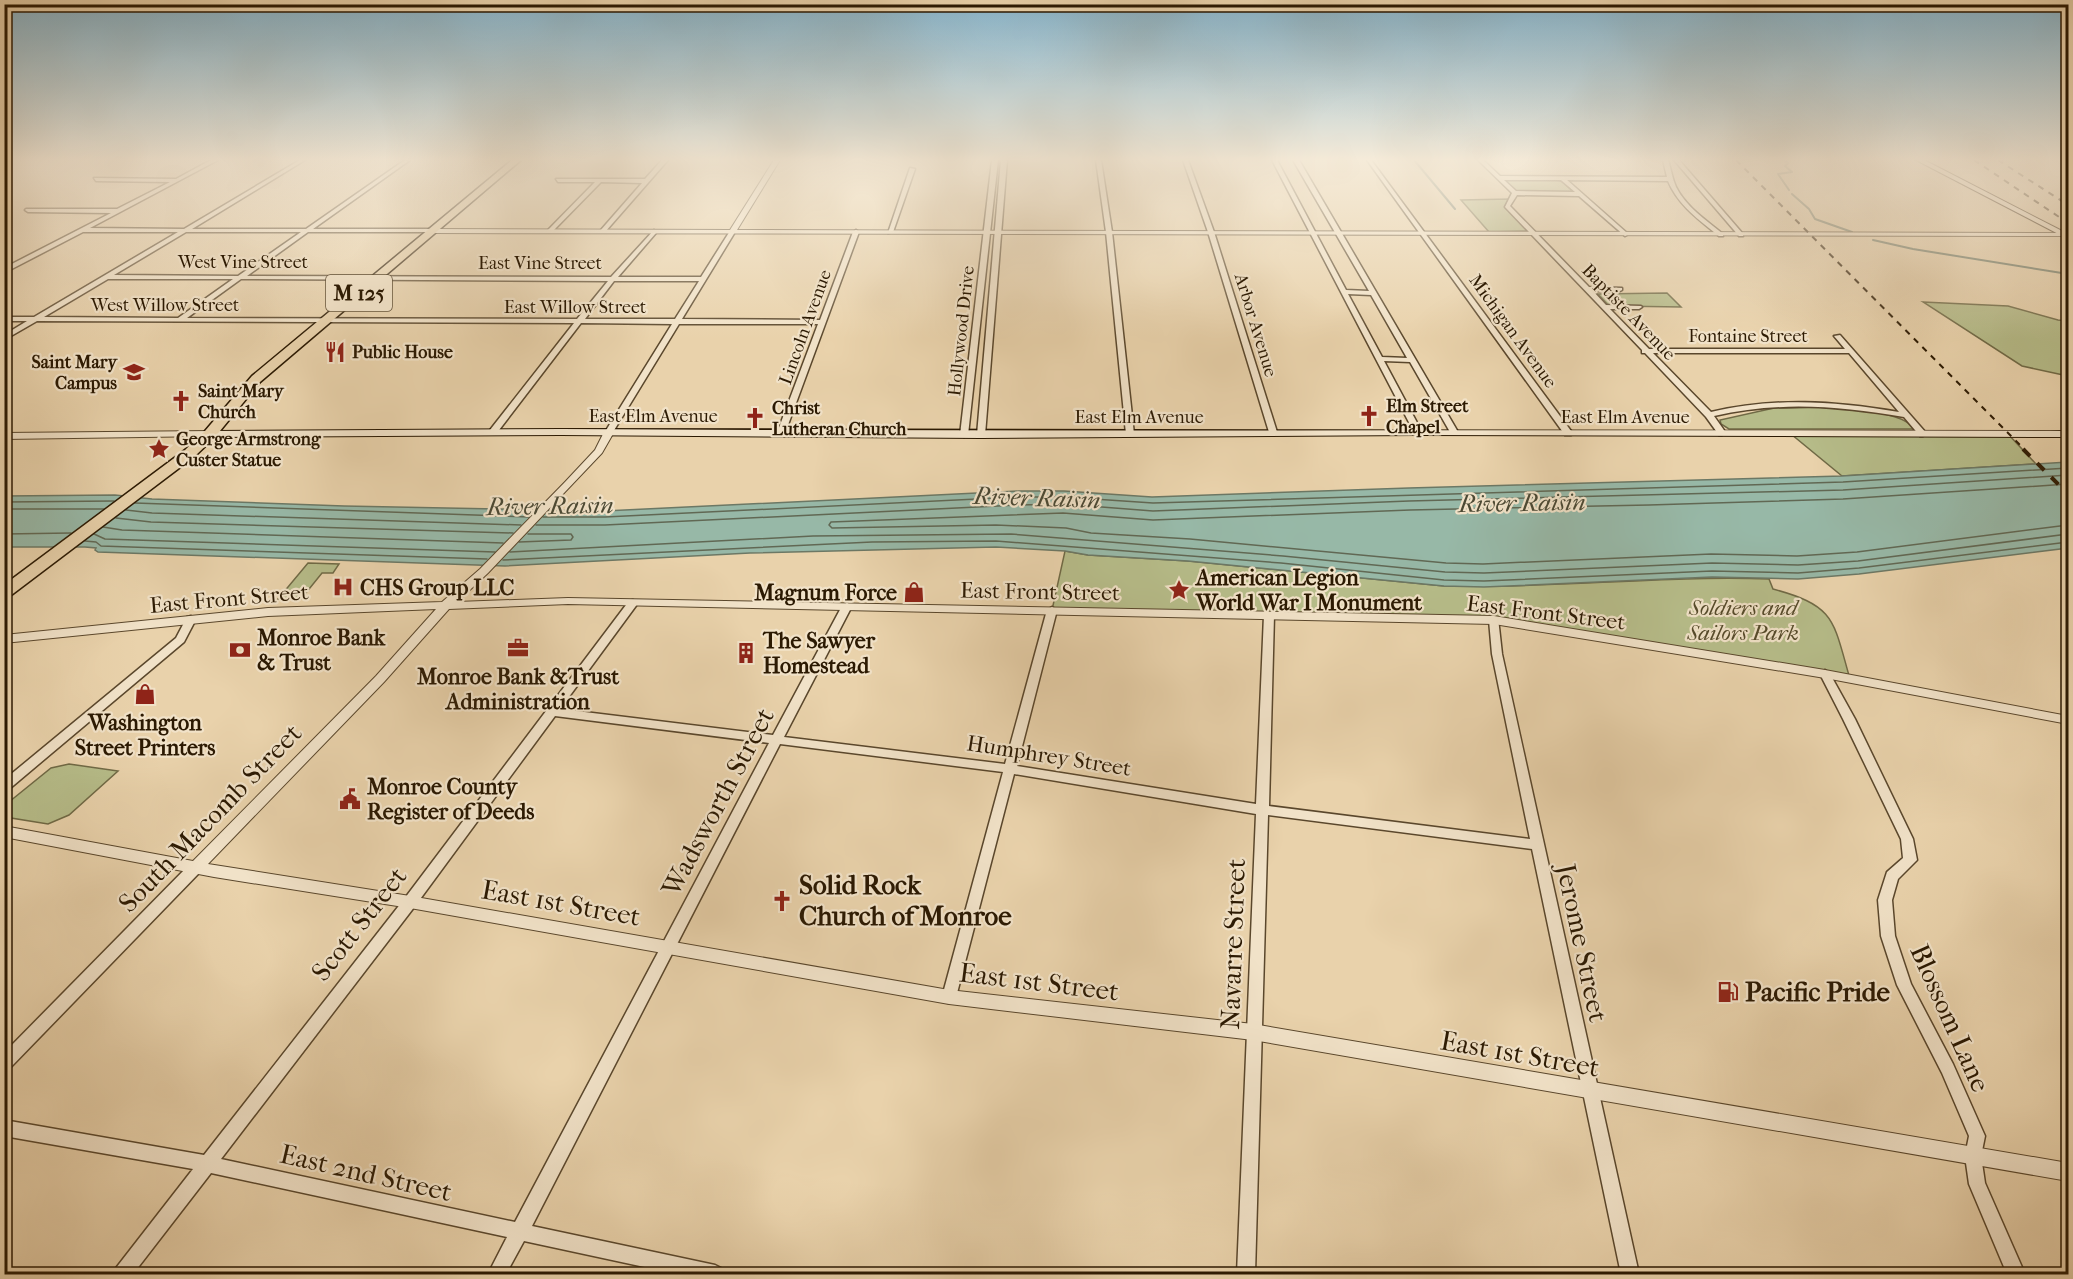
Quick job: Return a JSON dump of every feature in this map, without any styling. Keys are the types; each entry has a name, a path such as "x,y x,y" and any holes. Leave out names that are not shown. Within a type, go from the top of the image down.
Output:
{"main road":[{"name":"M 125","path":"4,593 139,493 210,434 256,380 446,220"},
{"path":"2035,220 2067,236"},
{"name":"East Elm Avenue","path":"210,434 493,432 964,435 1273,432 2068,434"}],"street":[{"path":"4,271 103,220"},
{"path":"4,338 202,220"},
{"path":"178,320 324,220"},
{"path":"550,231 561,220"},
{"path":"603,231 613,220"},
{"path":"609,432 740,220"},
{"path":"890,232 894,220"},
{"name":"Hollywood Drive","path":"964,435 988,220"},
{"name":"Hollywood Drive","path":"981,435 1000,220"},
{"path":"1107,220 1130,434"},
{"name":"Arbor Avenue","path":"1207,220 1273,432"},
{"path":"1307,220 1418,432"},
{"path":"1331,220 1454,432"},
{"name":"Michigan Avenue","path":"1413,220 1568,433"},
{"name":"Baptiste Avenue","path":"1521,220 1709,415 1722,434"},
{"path":"1609,220 1625,234"},
{"path":"1704,220 1721,235"},
{"path":"1728,220 1741,235"},
{"path":"83,230 2067,236"},
{"path":"493,432 613,278 654,232"},
{"name":"Lincoln Avenue","path":"781,433 856,232"},
{"name":"West Vine Street","path":"108,277 377,277"},
{"name":"East Vine Street","path":"377,277 702,279"},
{"path":"1586,289 1620,289"},
{"path":"1344,292 1373,293"},
{"path":"1603,307 1639,307"},
{"name":"West Willow Street","path":"4,319 326,320"},
{"name":"East Willow Street","path":"326,320 824,322"},
{"path":"1838,336 1905,416 1923,434"},
{"name":"Fontaine Street","path":"1645,351 1850,351"},
{"path":"1380,359 1412,360"},
{"path":"1709,415 1756,404 1782,402 1834,404 1905,416"},
{"name":"South Macomb Street","path":"4,1064 380,679 447,604 484,571 547,507 599,451 609,432"},
{"path":"4,436 210,434"},
{"name":"East Front Street","path":"4,639 268,612 568,601 1494,620 1824,674 2068,720"},
{"name":"Scott Street","path":"122,1275 410,902 633,603"},
{"name":"Wadsworth Street","path":"497,1275 847,606"},
{"path":"949,997 1052,610"},
{"name":"Navarre Street","path":"1246,1275 1269,615"},
{"path":"4,787 180,640 191,619"},
{"name":"Jerome Street","path":"1494,620 1497,654 1630,1275"},
{"name":"Blossom Lane","path":"1824,674 1849,719 1907,839 1910,860 1892,876 1885,900 1888,936 1904,985 1948,1069 1977,1136 1973,1156"},
{"name":"Humphrey Street","path":"553,712 1010,769 1262,810 1538,845"},
{"name":"East 1st Street","path":"4,831 196,867 410,902 949,997 1253,1032 1589,1092 2068,1172"},
{"name":"East 2nd Street","path":"4,1128 208,1164 715,1275"},
{"path":"1973,1156 1977,1184 2016,1275"}],"green space":[{"path":"1478,220 1518,220 1528,231 1489,232"},
{"path":"1667,293 1681,307 1608,305 1598,294"},
{"path":"1923,302 2008,306 2068,321 2068,376 2022,366"},
{"path":"1818,407 1884,414 1908,422 1915,429 1729,429 1721,424 1720,420 1774,408"},
{"path":"1791,434 2008,434 2036,464 1842,476"},
{"name":"Soldiers and Sailors Park","path":"1065,551 1088,555 1188,561 1444,586 1526,586 1728,578 1769,579 1773,589 1809,602 1821,609 1829,618 1840,642 1850,679 1494,620 1052,610"},
{"path":"308,563 339,564 333,573 322,573 301,599 278,599"},
{"path":"69,764 118,771 69,815 48,824 5,817 4,806 51,768"}],"water":[{"name":"River Raisin","path":"2068,462 2068,548 1859,574 1798,579 1712,577 1484,587 1444,586 1188,561 996,547 750,553 505,566 98,552 96,548 85,547 5,547 4,496 115,495 152,499 344,506 604,511 1019,491 1064,491 1152,497 1842,476"}],"waterway":[{"path":"1817,220 1852,232"},
{"path":"1873,240 1913,249 2068,274"}],"railway":[{"path":"1795,220 2025,450"},
{"path":"2063,220 2068,223"},
{"path":"2023,449 2068,494"}],"place":[{"name":"Public House","path":"335,352"},
{"name":"Saint Mary Campus","path":"134,372"},
{"name":"Saint Mary Church","path":"181,401"},
{"name":"Elm Street Chapel","path":"1369,416"},
{"name":"Christ Lutheran Church","path":"755,418"},
{"name":"George Armstrong Custer Statue","path":"159,449"},
{"name":"CHS Group LLC","path":"343,587"},
{"name":"American Legion World War I Monument","path":"1179,590"},
{"name":"Magnum Force","path":"914,592"},
{"name":"Monroe Bank &Trust Administration","path":"518,648"},
{"name":"Monroe Bank & Trust","path":"240,650"},
{"name":"The Sawyer Homestead","path":"746,653"},
{"name":"Washington Street Printers","path":"145,694"},
{"name":"Monroe County Register of Deeds","path":"350,799"},
{"name":"Solid Rock Church of Monroe","path":"782,901"},
{"name":"Pacific Pride","path":"1728,992"}]}
